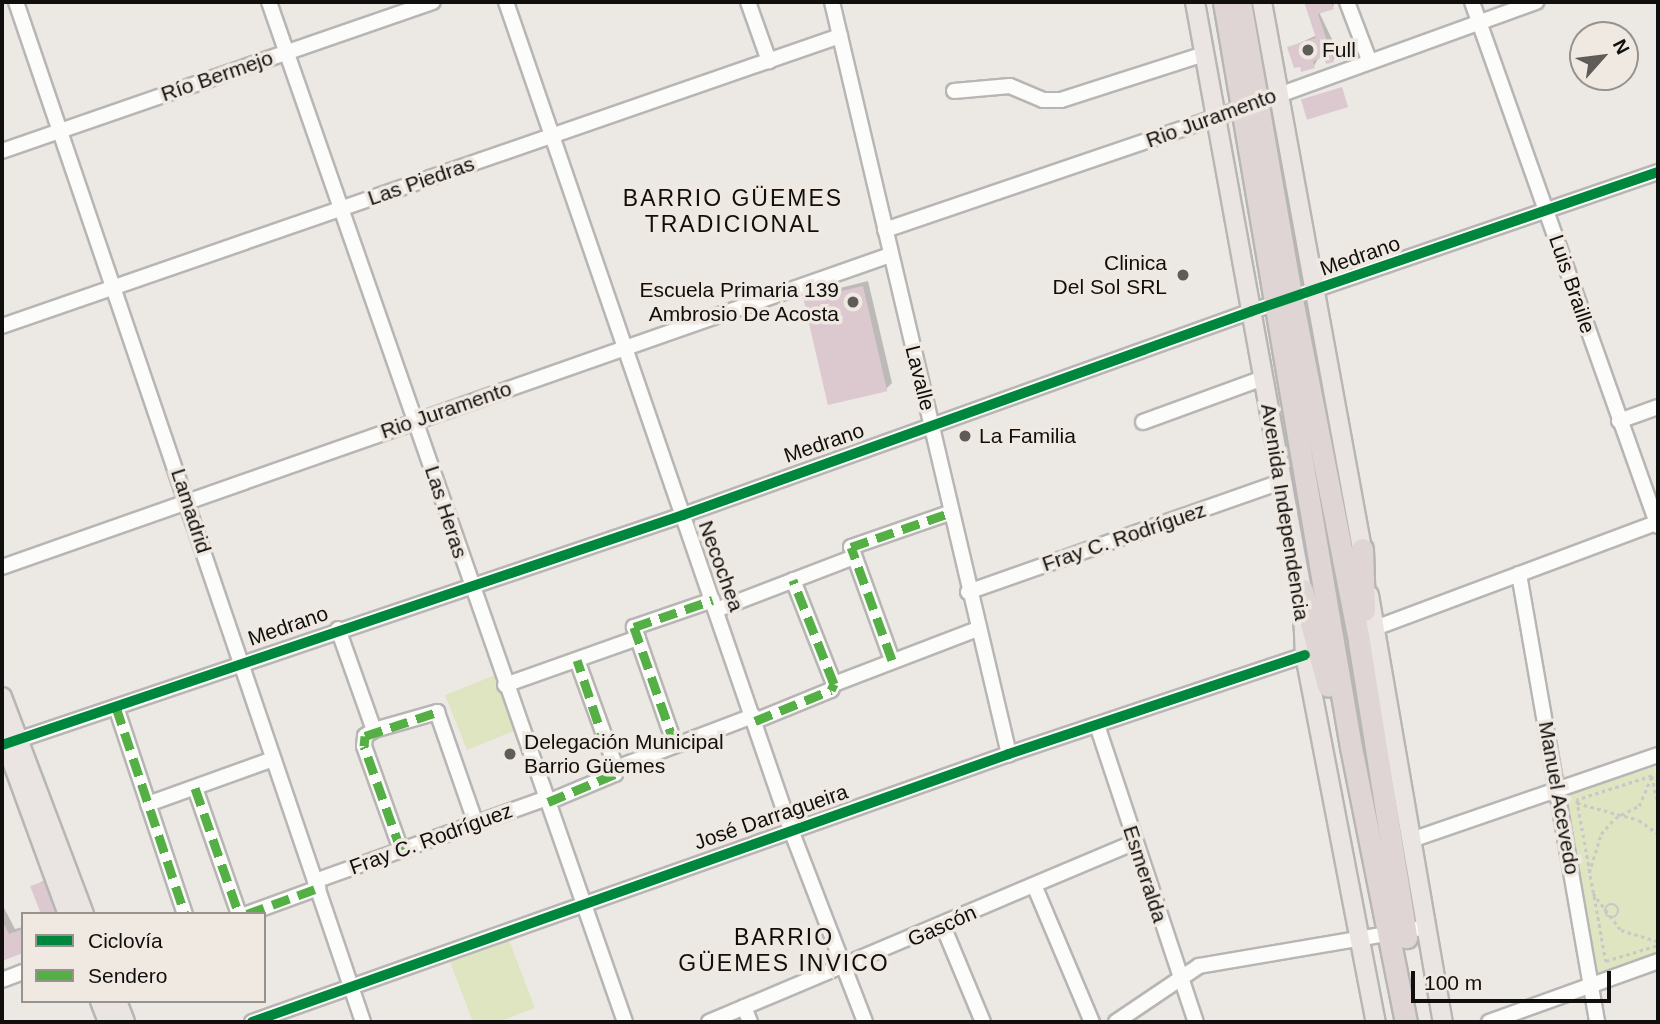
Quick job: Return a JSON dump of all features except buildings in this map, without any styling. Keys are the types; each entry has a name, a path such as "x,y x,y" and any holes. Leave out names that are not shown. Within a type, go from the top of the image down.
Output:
{"highway":[{"name":"Avenida Independencia","path":"1224,2 1251,105"},
{"name":"Avenida Independencia","path":"1240,2 1251,105 1351,747 1407,930 1406,1022"},
{"name":"Avenida Independencia","path":"1283,302 1372,721 1420,1022"},
{"path":"1362,549 1372,721"},
{"path":"1302,590 1327,682 1351,747"}],"main road":[{"name":"Avenida Independencia","path":"1195,2 1252,311 1280,482 1302,590 1305,655 1376,1022"},
{"name":"Avenida Independencia","path":"1262,2 1362,549 1411,840 1407,930 1443,1022"},
{"path":"2,696 7,741 67,912"},
{"path":"7,741 83,912"},
{"path":"101,1003 108,1022"},
{"path":"118,1003 125,1022"}],"street":[{"name":"Lamadrid","path":"16,2 188,501 363,1022"},
{"name":"Las Heras","path":"269,2 416,421 470,585 625,1022"},
{"name":"Río Bermejo","path":"2,150 433,2"},
{"name":"Necochea","path":"506,2 792,830 865,1022"},
{"path":"748,2 769,61"},
{"name":"Lavalle","path":"832,2 932,426 949,513 1009,754"},
{"path":"1347,2 1369,60"},
{"name":"Luis Braille","path":"1472,2 1619,421 1658,523"},
{"name":"Rio Juramento","path":"885,230 1215,118 1369,60 1536,2"},
{"name":"Las Piedras","path":"2,326 840,36"},
{"path":"954,91 1010,86 1043,100 1061,100 1204,54"},
{"name":"Medrano","path":"7,741 116,707 338,629 682,515 1252,311 1316,292 1658,172"},
{"name":"Rio Juramento","path":"2,567 890,255"},
{"path":"1143,422 1263,378"},
{"path":"1619,421 1658,407"},
{"name":"Fray C. Rodríguez","path":"968,592 1280,482"},
{"path":"892,660 851,547 949,513"},
{"path":"1375,628 1658,523"},
{"path":"675,745 634,627 793,580 854,556"},
{"name":"Manuel Acevedo","path":"1519,574 1559,790 1597,1022"},
{"path":"793,580 834,684"},
{"path":"338,629 374,730"},
{"path":"577,660 616,768 831,690 834,684 977,629"},
{"path":"505,685 638,638"},
{"name":"José Darragueira","path":"252,1022 1009,754 1305,655"},
{"path":"116,707 184,912"},
{"path":"401,850 364,746 365,736 374,730 437,712 475,824"},
{"name":"Esmeralda","path":"1097,725 1196,1022"},
{"path":"1411,840 1658,755"},
{"path":"148,804 273,759"},
{"name":"Fray C. Rodríguez","path":"252,912 401,850 615,774 616,768"},
{"path":"195,788 238,912"},
{"name":"Gascón","path":"709,1022 943,926 1135,842"},
{"path":"1034,885 1092,1022"},
{"path":"943,926 983,1022"},
{"path":"1116,1022 1199,966 1407,930"},
{"path":"1489,1022 1658,961"},
{"path":"2,980 21,973"},
{"path":"744,1007 750,1022"}],"path":[{"path":"1651,776 1658,801"},
{"path":"1577,803 1651,776"},
{"path":"1651,776 1645,797 1601,834 1593,850 1589,884 1606,915 1621,930 1658,943"},
{"path":"1577,803 1624,816 1658,834"},
{"path":"1577,803 1589,884 1606,961 1658,943"},
{"path":"1617,905 1617,916 1606,915 1606,906 1617,905"}],"green space":[{"path":"495,675 517,730 467,750 445,695"},
{"path":"1654,767 1658,783 1658,952 1597,973 1562,796"},
{"path":"509,940 535,1008 498,1022 473,1022 450,962"}],"marked path":[{"path":"892,660 851,547 949,513"},
{"path":"755,721 831,690 834,684 793,580"},
{"path":"675,745 634,627 713,600"},
{"path":"548,802 615,774 577,660"},
{"path":"116,707 184,912"},
{"path":"401,850 364,746 365,736 437,712"},
{"path":"195,788 238,912"},
{"path":"252,912 318,888"}],"cycle path":[{"path":"2,745 683,515 1252,311 1658,172"},
{"path":"252,1022 1009,754 1305,655"}],"place":[{"name":"Full","path":"1308,50"},
{"name":"Clinica Del Sol SRL","path":"1183,275"},
{"name":"Escuela Primaria 139 Ambrosio De Acosta","path":"853,302"},
{"name":"La Familia","path":"965,436"},
{"name":"Delegación Municipal Barrio Güemes","path":"510,754"}],"district":[{"name":"BARRIO GÜEMES TRADICIONAL","path":"733,211"},
{"name":"BARRIO GÜEMES INVICO","path":"784,950"}]}
